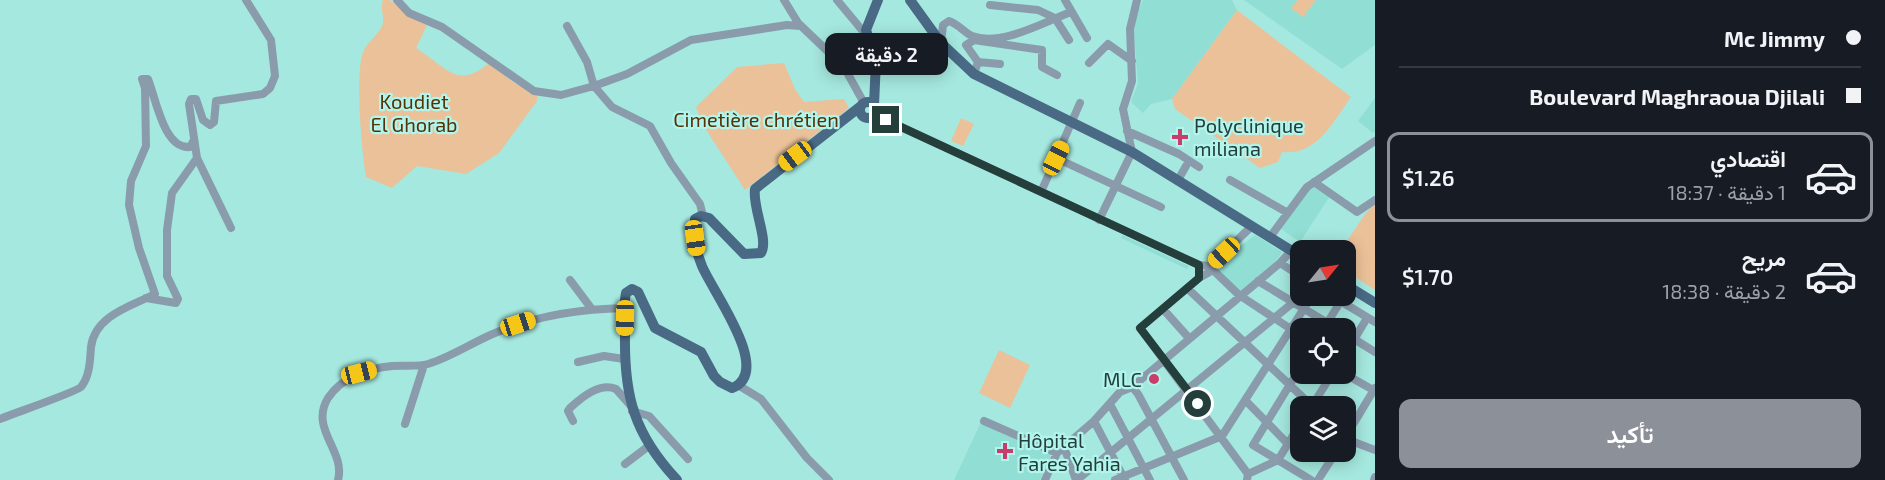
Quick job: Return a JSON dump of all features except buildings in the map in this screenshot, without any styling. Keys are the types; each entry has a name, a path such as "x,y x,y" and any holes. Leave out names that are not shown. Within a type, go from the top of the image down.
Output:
{"main road":[{"path":"677,480 650,445 631,409 624,359 626,292 634,290 657,330 701,352 720,382 732,388 738,386 746,375 748,361 745,348 709,283 698,255 694,222 697,217 703,216 711,220 735,248 744,254 761,253 764,242 755,205 755,189 842,121 868,108 876,78 876,60 867,36 868,22 878,0"},
{"path":"910,0 941,42 974,74 1072,125 1132,152 1290,249"},
{"path":"1356,296 1375,303"}],"street":[{"path":"231,228 197,158 189,104 191,99 196,99 203,120 210,125 214,122 216,102 262,94 270,88 275,76 271,40 246,0"},
{"path":"397,0 409,13 442,27 534,91 561,95 627,74 691,40 798,22"},
{"path":"776,0 844,67 868,108 886,120 1099,220 1199,265 1211,268 1239,295 1290,328"},
{"path":"784,0 798,22"},
{"path":"792,0 798,22"},
{"path":"837,0 867,36"},
{"path":"1065,0 1087,38"},
{"path":"1099,220 1132,152 1123,109 1132,81 1130,28 1137,0"},
{"path":"990,5 1001,8 1031,7 1055,18 1069,40"},
{"path":"941,42 943,26 949,21 975,37 987,37 1021,33 1071,12"},
{"path":"567,26 587,62 594,86 612,107 650,126 671,164 700,204 703,216"},
{"path":"1000,64 978,62 966,45 971,40 1042,50 1042,67 1057,75"},
{"path":"1089,63 1108,44 1132,61"},
{"path":"974,74 978,62"},
{"path":"0,419 75,392 87,375 91,343 98,332 118,310 155,294 140,248 129,195 136,168 146,146 145,88 142,79 148,79 165,131 174,142 183,147 190,147 194,140"},
{"path":"1041,192 1080,103"},
{"path":"1127,131 1179,153 1199,167"},
{"path":"1270,237 1314,182 1375,141"},
{"path":"146,298 176,303 178,299 167,276 167,230 172,193 197,158"},
{"path":"1056,158 1161,207"},
{"path":"1178,180 1186,166"},
{"path":"1230,180 1288,213"},
{"path":"1314,182 1357,212 1375,200"},
{"path":"1252,226 1211,268 1140,328 1222,436 1247,477 1278,460 1290,441"},
{"path":"1045,480 1060,450 1094,421 1120,392 1132,387 1188,337 1290,257"},
{"path":"1280,263 1290,270"},
{"path":"1199,265 1199,278"},
{"path":"570,280 591,308"},
{"path":"1258,281 1290,302"},
{"path":"1187,288 1302,396"},
{"path":"1356,304 1371,320 1356,332"},
{"path":"984,421 1060,450 1077,480 1290,305"},
{"path":"1298,306 1316,318"},
{"path":"1300,318 1307,306"},
{"path":"338,480 340,462 323,422 328,399 336,388 359,373 390,366 424,365 518,324 549,315 591,308 625,308"},
{"path":"1163,309 1188,337"},
{"path":"1094,421 1111,452 1121,479 1222,436 1290,332"},
{"path":"1356,341 1375,352"},
{"path":"578,362 604,356 624,359"},
{"path":"405,424 424,365"},
{"path":"1356,380 1375,390 1356,421"},
{"path":"1290,385 1253,445 1311,480"},
{"path":"738,386 761,399 807,458 830,480"},
{"path":"573,421 568,411 570,408 594,390 605,387 616,389 631,409 649,416 688,459"},
{"path":"1132,387 1138,394 1184,480"},
{"path":"1245,400 1288,444"},
{"path":"1110,404 1150,480"},
{"path":"1356,441 1375,450"},
{"path":"624,464 650,445"},
{"path":"1318,480 1330,462"}],"shaded area":[{"path":"1143,0 1232,0 1237,10 1172,99 1151,104 1143,113 1131,102 1138,83 1134,33 1136,16"},
{"path":"1244,0 1375,0 1375,45 1342,69"},
{"path":"1375,98 1375,132 1373,133 1358,121"},
{"path":"1313,185 1330,196 1301,240 1297,240 1281,229"},
{"path":"1122,235 1189,266 1187,269 1121,238"},
{"path":"1255,235 1282,252 1274,263 1239,292 1214,267"},
{"name":"Hôpital Fares Yahia","path":"981,422 1051,455 1040,480 954,480"}],"green space":[{"name":"Koudiet El Ghorab","path":"383,0 390,0 410,17 427,25 416,48 443,68 459,75 468,75 489,63 513,82 537,95 537,101 499,153 466,174 417,166 392,188 366,177 359,92 361,60 364,50 383,23"},
{"path":"1298,0 1316,0 1303,17 1291,8"},
{"path":"1237,10 1351,97 1323,135 1314,143 1305,149 1282,152 1278,162 1260,168 1175,109 1172,99"},
{"name":"Cimetière chrétien","path":"784,63 795,89 804,102 844,99 849,108 745,190 703,125 696,107 737,67"},
{"path":"961,118 974,124 963,146 951,141"},
{"path":"1375,204 1375,290 1356,278 1356,240 1348,240 1365,214"},
{"path":"999,350 1030,365 1010,408 979,393"}],"place":[{"name":"Polyclinique miliana","path":"1180,137"},
{"name":"MLC","path":"1154,379"},
{"name":"Hôpital Fares Yahia","path":"1005,451"}],"route":[{"path":"886,120 1199,265 1199,278 1140,328 1198,404"}]}
